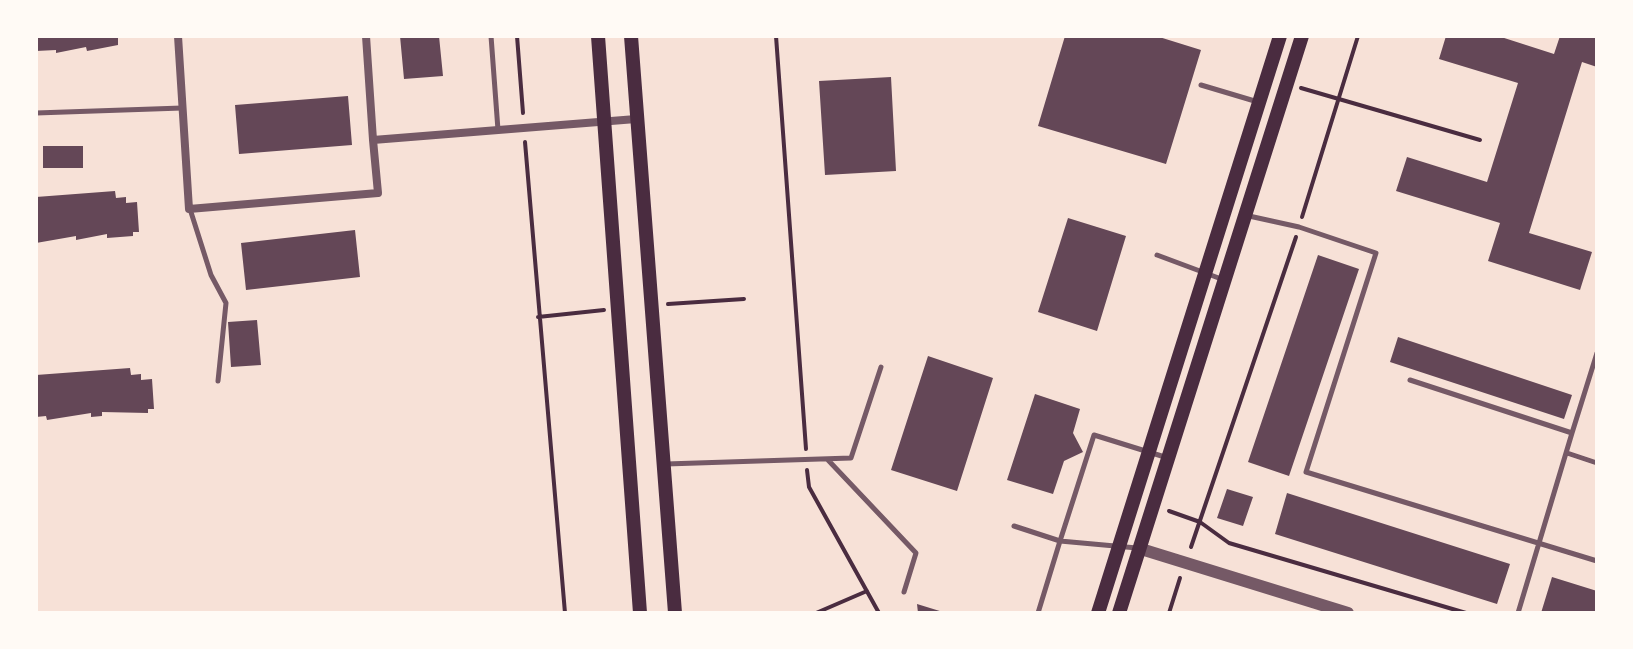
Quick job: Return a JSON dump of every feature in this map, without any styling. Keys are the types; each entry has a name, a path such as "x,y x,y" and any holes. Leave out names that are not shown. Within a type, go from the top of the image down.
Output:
{"main road":[{"path":"598,36 640,613"},
{"path":"631,36 675,613"},
{"path":"1098,613 1280,36"},
{"path":"1119,613 1302,36"}],"street":[{"path":"178,36 189,209 378,193 366,36"},
{"path":"373,140 636,119"},
{"path":"1141,549 1348,613"}],"lane":[{"path":"491,36 498,130"},
{"path":"1201,85 1259,103"},
{"path":"36,113 183,108"},
{"path":"189,209 211,275 226,303 218,381"},
{"path":"1245,215 1299,227 1376,253 1306,472 1597,561"},
{"path":"1157,255 1225,280"},
{"path":"1518,613 1542,544 1597,353"},
{"path":"665,464 851,458 881,367"},
{"path":"1410,380 1572,433"},
{"path":"1038,613 1094,435 1169,458"},
{"path":"1567,453 1597,463"},
{"path":"828,459 916,553 904,592"},
{"path":"1014,526 1060,541 1141,549"}],"path":[{"path":"517,36 565,613"},
{"path":"776,36 809,487 879,613"},
{"path":"1169,613 1299,227 1358,36"},
{"path":"1287,84 1480,140"},
{"path":"1154,506 1200,522 1229,543 1466,613"},
{"path":"816,613 867,591"}],"building":[{"path":"36,36 118,36 118,45 87,51 86,47 56,53 56,50 36,51"},
{"path":"400,36 439,36 443,76 404,79"},
{"path":"1065,36 1156,36 1201,50 1166,164 1038,126"},
{"path":"1446,36 1498,36 1554,54 1560,36 1597,36 1597,67 1582,62 1529,233 1592,252 1580,290 1488,261 1500,223 1396,191 1407,157 1487,182 1518,83 1439,59"},
{"path":"891,77 896,171 825,175 819,81"},
{"path":"348,96 352,145 239,154 235,105"},
{"path":"43,146 83,146 83,168 43,168"},
{"path":"115,191 116,198 126,197 126,203 137,202 139,232 133,232 133,236 107,238 107,234 76,240 76,236 36,243 36,197"},
{"path":"1068,218 1126,236 1097,331 1038,312"},
{"path":"355,230 360,277 246,290 241,243"},
{"path":"1318,255 1359,269 1289,476 1248,462"},
{"path":"257,320 261,365 231,367 228,322"},
{"path":"1398,337 1572,395 1564,419 1390,362"},
{"path":"928,356 993,378 957,491 891,470"},
{"path":"130,368 131,375 141,374 141,380 152,379 154,409 148,409 148,413 102,412 102,416 91,417 91,413 47,420 46,416 36,417 36,375"},
{"path":"1035,394 1080,409 1073,433 1083,452 1064,461 1053,494 1007,480"},
{"path":"1227,489 1253,497 1243,526 1217,518"},
{"path":"1287,493 1510,564 1497,604 1275,534"},
{"path":"1552,577 1597,591 1597,613 1541,613"},
{"path":"917,604 943,612 943,613 918,613"}]}
